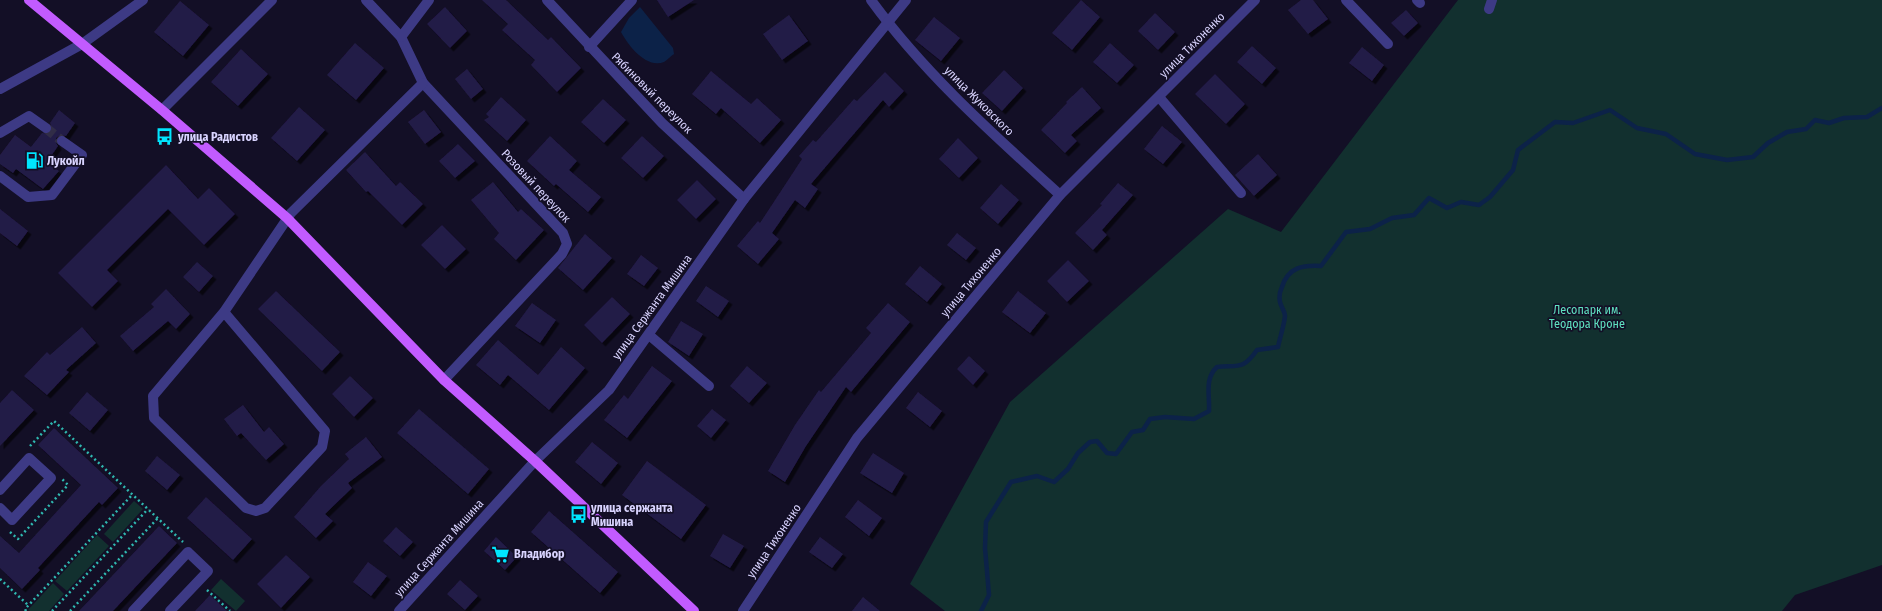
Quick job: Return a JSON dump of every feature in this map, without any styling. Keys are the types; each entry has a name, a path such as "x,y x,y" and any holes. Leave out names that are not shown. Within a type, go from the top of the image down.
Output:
{"main road":[{"path":"29,0 162,110 286,218 444,380 535,461 694,611"}],"street":[{"path":"0,89 82,44 143,0"},
{"path":"162,110 272,0"},
{"name":"Розовый переулок","path":"366,0 401,37 423,83 563,233 567,244 562,254 444,380"},
{"path":"401,37 429,0"},
{"name":"Рябиновый переулок","path":"546,0 662,123 744,199"},
{"path":"589,47 632,0"},
{"name":"улица Жуковского","path":"871,0 887,21 960,104 1060,196"},
{"name":"улица Сержанта Мишина","path":"399,611 535,461 609,390 650,335 744,199 887,21 906,0"},
{"name":"улица Тихоненко","path":"743,611 857,438 1060,196 1255,0"},
{"path":"1346,0 1388,44"},
{"path":"224,312 325,431 322,447 265,508 256,511 246,508 154,418 153,396 224,312 286,218 423,83"},
{"path":"1159,97 1241,193"},
{"path":"0,133 28,116 46,128"},
{"path":"0,176 28,197 52,195 82,155 62,141"},
{"path":"650,335 709,386"},
{"path":"0,490 30,458 51,478 12,520 0,508"},
{"path":"133,611 188,552 208,571 170,611"}],"path":[{"path":"34,453 29,447 54,421 185,544 182,547 188,552"},
{"path":"9,530 18,539 68,485 57,474"},
{"path":"26,611 25,609 28,605 132,495"},
{"path":"52,611 148,509"},
{"path":"70,611 158,518"},
{"path":"0,579 28,605"},
{"path":"204,586 230,611"}],"green space":[{"name":"Лесопарк им. Теодора Кроне","path":"1458,0 1882,0 1882,565 1795,595 1782,611 945,611 910,584 1010,402 1228,209 1281,232"},
{"path":"134,501 143,509 113,542 104,534"},
{"path":"97,535 109,546 67,591 55,581"},
{"path":"221,579 245,601 236,611 211,590"},
{"path":"53,583 64,594 49,611 28,610"}],"water":[{"path":"640,7 673,48 674,54 664,62 657,63 644,59 633,49 621,32 629,18"}],"building":[{"path":"482,0 506,0 548,40 551,37 581,68 557,92 531,65 535,60 502,30 508,24"},
{"path":"657,0 694,0 668,17"},
{"path":"1081,0 1100,17 1072,50 1052,33"},
{"path":"1301,0 1313,0 1328,19 1308,34 1288,10"},
{"path":"180,1 209,25 183,56 154,32"},
{"path":"445,7 467,31 450,48 427,24"},
{"path":"1406,10 1418,23 1404,36 1391,23"},
{"path":"1155,13 1175,32 1158,50 1138,31"},
{"path":"789,15 808,41 782,60 763,34"},
{"path":"934,17 960,38 941,61 915,40"},
{"path":"355,43 384,68 356,100 327,75"},
{"path":"1110,43 1134,65 1117,83 1093,62"},
{"path":"1252,46 1276,68 1262,84 1237,62"},
{"path":"1362,47 1384,65 1372,81 1349,63"},
{"path":"241,49 268,74 238,106 211,82"},
{"path":"467,69 483,89 471,99 455,79"},
{"path":"1004,70 1023,88 1002,111 982,93"},
{"path":"711,71 751,104 757,98 781,120 760,143 721,108 716,114 692,94"},
{"path":"885,72 904,91 889,107 883,100 811,184 818,189 805,208 795,200 772,233 779,239 758,264 737,246 758,221 760,223 802,159 799,156 813,140 816,142 854,99 857,101"},
{"path":"1215,74 1245,104 1226,124 1195,94"},
{"path":"1082,87 1101,108 1071,135 1077,141 1065,153 1041,130 1067,103 1066,102"},
{"path":"501,97 526,120 507,141 484,120 489,117 486,114"},
{"path":"603,99 626,120 604,143 581,122"},
{"path":"299,107 325,130 297,161 271,138"},
{"path":"59,110 75,123 66,136 60,135 56,138 56,143 58,146 47,162 59,171 43,189 16,169 13,173 0,164 0,155 15,135 31,147 42,133 49,134 52,128 50,123"},
{"path":"424,110 441,132 425,144 408,122"},
{"path":"1162,126 1182,142 1163,164 1144,149"},
{"path":"550,136 577,161 569,170 601,197 588,212 556,184 554,186 527,161"},
{"path":"642,136 664,156 643,178 621,158"},
{"path":"958,138 978,158 959,178 939,159"},
{"path":"458,144 475,161 455,178 439,161"},
{"path":"365,152 396,186 400,182 423,204 402,225 368,191 366,192 346,170"},
{"path":"1258,154 1277,175 1254,196 1235,175"},
{"path":"166,165 198,199 209,188 235,214 204,245 168,209 107,270 118,281 92,307 58,273"},
{"path":"697,180 716,199 696,219 677,200"},
{"path":"493,182 518,212 521,209 544,230 516,260 494,239 499,233 471,200"},
{"path":"1118,183 1133,195 1102,230 1107,235 1093,250 1075,233 1102,205 1100,204"},
{"path":"1001,184 1019,200 998,224 980,208"},
{"path":"0,209 28,231 17,246 0,233"},
{"path":"442,225 466,249 445,269 421,245"},
{"path":"957,233 976,248 966,260 947,245"},
{"path":"585,234 612,258 583,290 558,268"},
{"path":"641,255 658,268 644,286 627,274"},
{"path":"1068,260 1089,281 1067,302 1047,281"},
{"path":"197,262 213,276 199,292 183,277"},
{"path":"920,266 942,284 927,302 905,284"},
{"path":"706,286 729,301 718,317 696,301"},
{"path":"166,289 190,314 176,329 168,321 133,351 120,336 154,307 151,304"},
{"path":"276,291 340,352 322,371 258,309"},
{"path":"1018,291 1046,313 1030,333 1002,312"},
{"path":"612,297 630,314 602,343 584,325"},
{"path":"532,303 556,320 540,343 515,326"},
{"path":"888,303 910,322 851,392 846,387 806,446 785,482 768,471 795,425 819,390 821,392 871,333 866,328"},
{"path":"681,321 703,334 689,356 668,342"},
{"path":"82,327 96,343 66,370 69,372 47,395 24,376 47,352 50,355"},
{"path":"498,340 538,375 561,347 585,368 549,410 508,375 500,385 476,365"},
{"path":"969,356 985,371 973,385 957,369"},
{"path":"652,366 672,381 627,438 604,420 624,395 628,399"},
{"path":"747,366 767,383 749,403 730,386"},
{"path":"350,376 373,398 354,417 332,394"},
{"path":"12,390 34,410 0,446 0,403"},
{"path":"87,392 108,410 90,431 69,413"},
{"path":"918,392 942,411 930,427 906,408"},
{"path":"243,405 264,432 269,427 284,444 266,460 241,433 237,436 224,419"},
{"path":"419,409 489,469 468,494 397,433"},
{"path":"712,409 726,420 711,438 697,426"},
{"path":"54,428 118,488 102,505 99,502 38,568 40,570 22,589 0,568 0,536 19,553 81,485 38,445"},
{"path":"366,437 382,457 348,483 352,488 325,514 333,521 316,538 294,517 321,486 349,459 345,454"},
{"path":"592,442 618,463 601,484 575,462"},
{"path":"873,453 904,473 892,493 860,473"},
{"path":"157,456 180,475 167,490 145,471"},
{"path":"647,461 706,505 681,539 622,495"},
{"path":"206,497 252,539 233,560 187,518"},
{"path":"858,500 882,518 869,536 845,517"},
{"path":"549,511 618,572 600,593 531,532"},
{"path":"159,526 177,543 113,611 79,611"},
{"path":"396,527 413,542 400,556 383,541"},
{"path":"723,534 744,546 730,568 710,556"},
{"name":"Владибор","path":"496,537 517,557 505,570 484,551"},
{"path":"820,537 843,554 832,568 809,552"},
{"path":"286,555 310,577 281,608 257,584"},
{"path":"368,562 387,576 371,596 353,582"},
{"path":"460,580 478,596 465,610 447,594"},
{"path":"210,595 227,611 195,611"},
{"path":"863,597 880,611 852,611"}],"waterway":[{"path":"981,611 989,595 985,548 986,522 1011,482 1037,476 1054,482 1068,469 1078,453 1090,442 1097,441 1107,453 1116,454 1132,432 1143,430 1150,419 1165,417 1194,419 1209,411 1208,388 1210,377 1213,372 1217,367 1244,364 1257,350 1278,347 1285,316 1280,298 1285,280 1292,271 1302,267 1321,266 1346,232 1370,229 1392,218 1414,215 1429,198 1447,208 1461,202 1479,205 1490,197 1513,170 1518,150 1555,122 1573,123 1610,110 1637,128 1666,134 1695,154 1727,160 1753,157 1768,143 1787,132 1806,129 1815,120 1829,123 1844,118 1867,117 1882,108"}],"tunnel":[{"path":"46,128 62,141"}],"place":[{"name":"улица Радистов","path":"165,137"},
{"name":"Лукойл","path":"34,161"},
{"name":"улица cержанта Мишина","path":"578,515"},
{"name":"Владибор","path":"501,554"}]}
